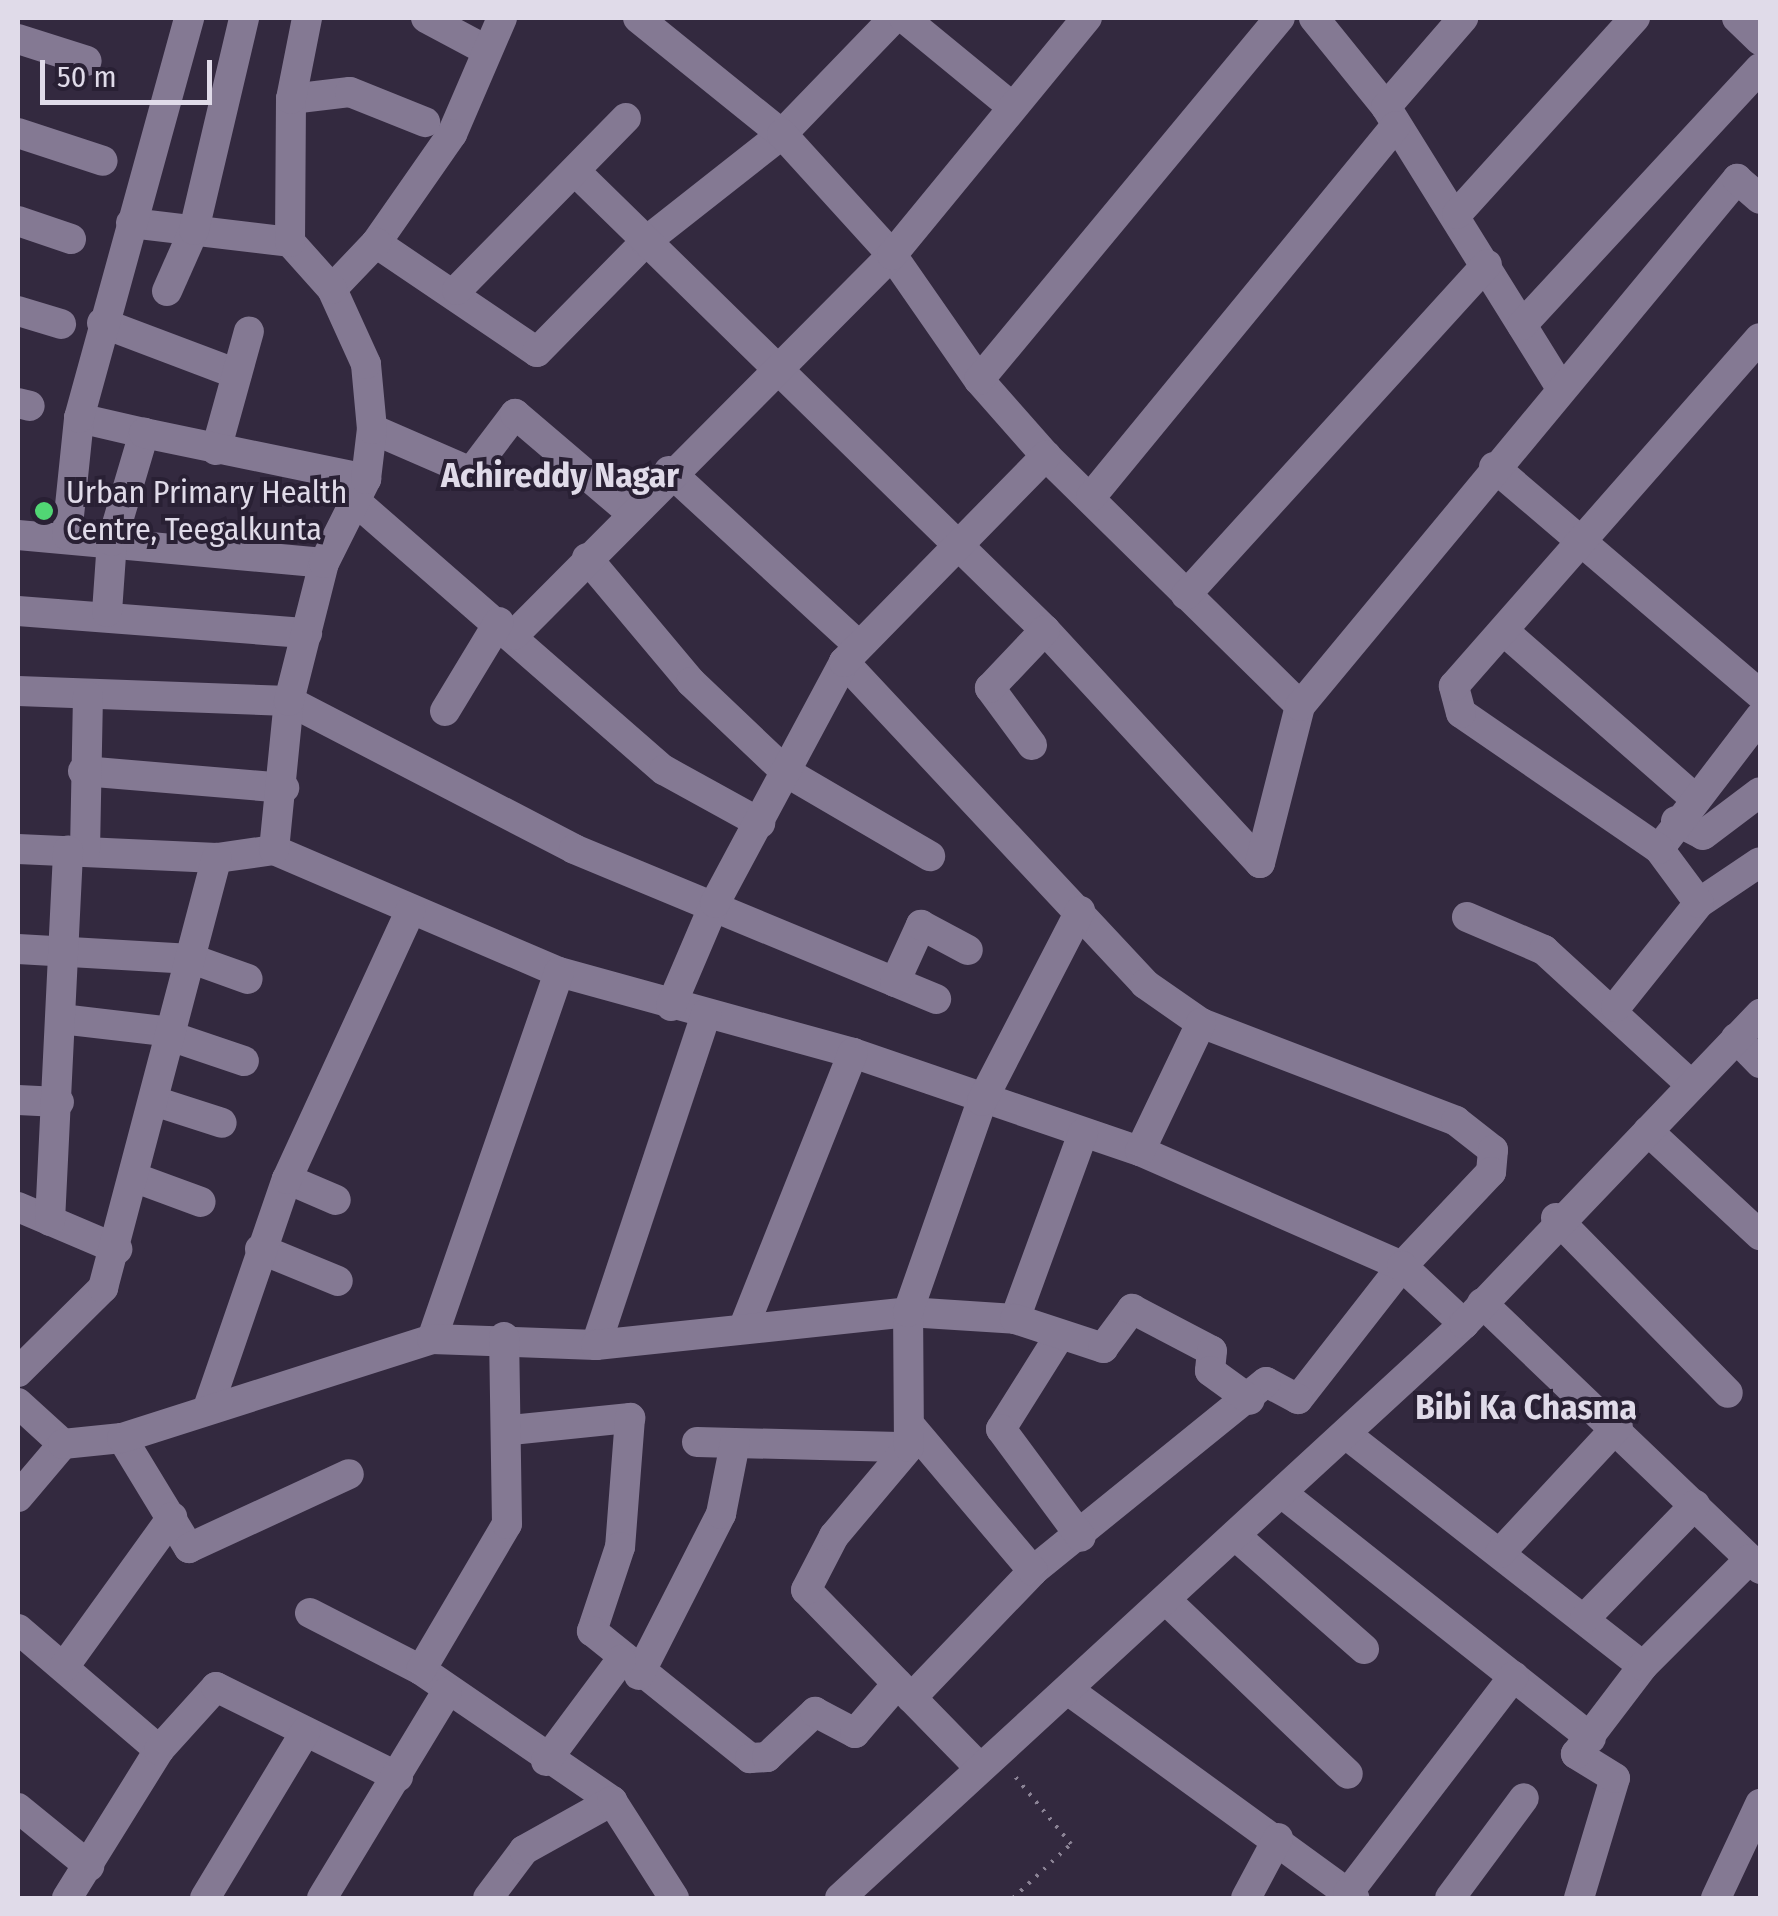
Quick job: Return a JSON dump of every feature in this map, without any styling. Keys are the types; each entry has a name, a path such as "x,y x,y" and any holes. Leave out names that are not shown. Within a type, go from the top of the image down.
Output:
{"street":[{"path":"67,535 80,418 102,323 189,18"},
{"path":"168,291 194,230 244,18"},
{"path":"426,18 486,50"},
{"path":"332,289 376,243 452,134 502,18"},
{"path":"638,18 782,134 892,255 979,380 1046,456 1092,497 1300,706"},
{"path":"376,243 457,290 523,351 536,352 645,242 782,134 894,18"},
{"path":"904,18 1010,105"},
{"path":"445,711 506,628 587,558 669,471 783,368 892,255 1010,105 1087,18"},
{"path":"979,380 1280,18"},
{"path":"1092,497 1391,116 1463,18"},
{"path":"1457,214 1635,18"},
{"path":"1737,18 1760,40"},
{"path":"290,242 291,99 299,19"},
{"path":"1318,19 1391,116 1457,214 1560,386"},
{"path":"18,39 87,60"},
{"path":"1522,326 1760,68"},
{"path":"291,99 350,92 425,122"},
{"path":"457,290 579,175 626,118"},
{"path":"18,133 103,161"},
{"path":"579,175 645,242 783,368 1045,630 1260,862 1300,706 1560,386 1737,180 1760,200"},
{"path":"18,221 71,239"},
{"path":"131,223 290,242 332,289 366,364 372,429 360,489 324,563 290,700 284,788 274,850"},
{"path":"1186,595 1487,264"},
{"path":"18,311 61,324"},
{"path":"102,323 237,374"},
{"path":"216,450 249,331"},
{"path":"1699,903 1660,848 1461,713 1454,686 1506,633 1760,338"},
{"path":"372,429 470,472 515,414 630,512"},
{"path":"80,418 360,489 664,770 760,823"},
{"path":"107,612 112,542 144,433"},
{"path":"671,1006 715,903 851,654 954,541 1046,456"},
{"path":"1494,467 1760,694"},
{"path":"511,1430 621,1415 632,1421 620,1546 592,1617 592,1631 630,1668 760,1761 815,1712 854,1733 1034,1571 1273,1382 1298,1399 1402,1266 1491,1172 1492,1145 1456,1122 1201,1022 1145,984 851,654 669,471"},
{"path":"18,535 67,535 324,563"},
{"path":"587,558 690,682 786,772 930,856"},
{"path":"18,612 107,612 306,633"},
{"path":"1032,745 990,688 1045,630"},
{"path":"1506,633 1684,808 1703,834 1760,792"},
{"path":"18,692 290,700 574,849 715,903 936,999"},
{"path":"50,1221 61,1019 88,696"},
{"path":"1660,848 1684,808 1760,716"},
{"path":"84,771 284,788"},
{"path":"18,849 217,858 274,850 559,972 853,1054 982,1101 1140,1151 1402,1266 1473,1314 1618,1426 1755,1564 1644,1666 1576,1754 1615,1778 1579,1898"},
{"path":"18,1372 95,1298 117,1249 217,858"},
{"path":"1616,1007 1699,903 1760,862"},
{"path":"208,1408 287,1178 410,911"},
{"path":"986,1759 904,1691 806,1590 834,1536 911,1438 908,1312 982,1101 1080,911"},
{"path":"1467,917 1544,950 1616,1007 1690,1084"},
{"path":"896,982 921,925 968,950"},
{"path":"18,950 192,959 248,979"},
{"path":"432,1339 559,972"},
{"path":"596,1345 706,1014"},
{"path":"840,1898 986,1759 1238,1538 1473,1314 1556,1218 1648,1131 1760,1014"},
{"path":"61,1019 171,1034 244,1061"},
{"path":"1140,1151 1201,1022"},
{"path":"1736,1038 1760,1062"},
{"path":"746,1324 853,1054"},
{"path":"18,1100 59,1102"},
{"path":"154,1101 222,1123"},
{"path":"1648,1131 1760,1235"},
{"path":"1015,1319 1083,1134"},
{"path":"133,1177 201,1202"},
{"path":"287,1178 336,1200"},
{"path":"18,1206 117,1249"},
{"path":"1556,1218 1728,1393"},
{"path":"260,1249 338,1282"},
{"path":"18,1497 62,1444 122,1438 432,1339 504,1336 596,1345 746,1324 908,1312 1015,1319 1060,1336 1109,1346 1132,1309 1212,1351 1210,1371 1250,1400"},
{"path":"420,1670 507,1524 511,1430 504,1336"},
{"path":"1060,1336 1002,1434 1081,1537"},
{"path":"18,1404 62,1444"},
{"path":"1500,1553 1618,1426"},
{"path":"1347,1435 1644,1666"},
{"path":"122,1438 190,1548 349,1474"},
{"path":"697,1442 911,1438 1034,1571"},
{"path":"546,1761 630,1668 721,1514 735,1443"},
{"path":"1283,1494 1591,1738"},
{"path":"1585,1618 1695,1505"},
{"path":"64,1667 172,1517"},
{"path":"1238,1538 1364,1649"},
{"path":"1167,1601 1348,1774"},
{"path":"310,1613 420,1670 546,1761 612,1801 674,1898"},
{"path":"18,1629 159,1750"},
{"path":"1068,1690 1278,1838 1351,1896 1514,1676"},
{"path":"66,1898 159,1750 216,1687 398,1777"},
{"path":"322,1898 447,1692"},
{"path":"205,1898 305,1732"},
{"path":"1450,1898 1524,1798"},
{"path":"488,1898 524,1850 612,1801"},
{"path":"1716,1898 1760,1804"},
{"path":"18,1808 89,1866"},
{"path":"1246,1898 1278,1838"}],"path":[{"path":"986,1759 1071,1844 1012,1898"}],"place":[{"name":"Urban Primary Health Centre, Teegalkunta","path":"44,511"}],"district":[{"name":"Achireddy Nagar","path":"560,475"},
{"name":"Bibi Ka Chasma","path":"1526,1407"}]}
